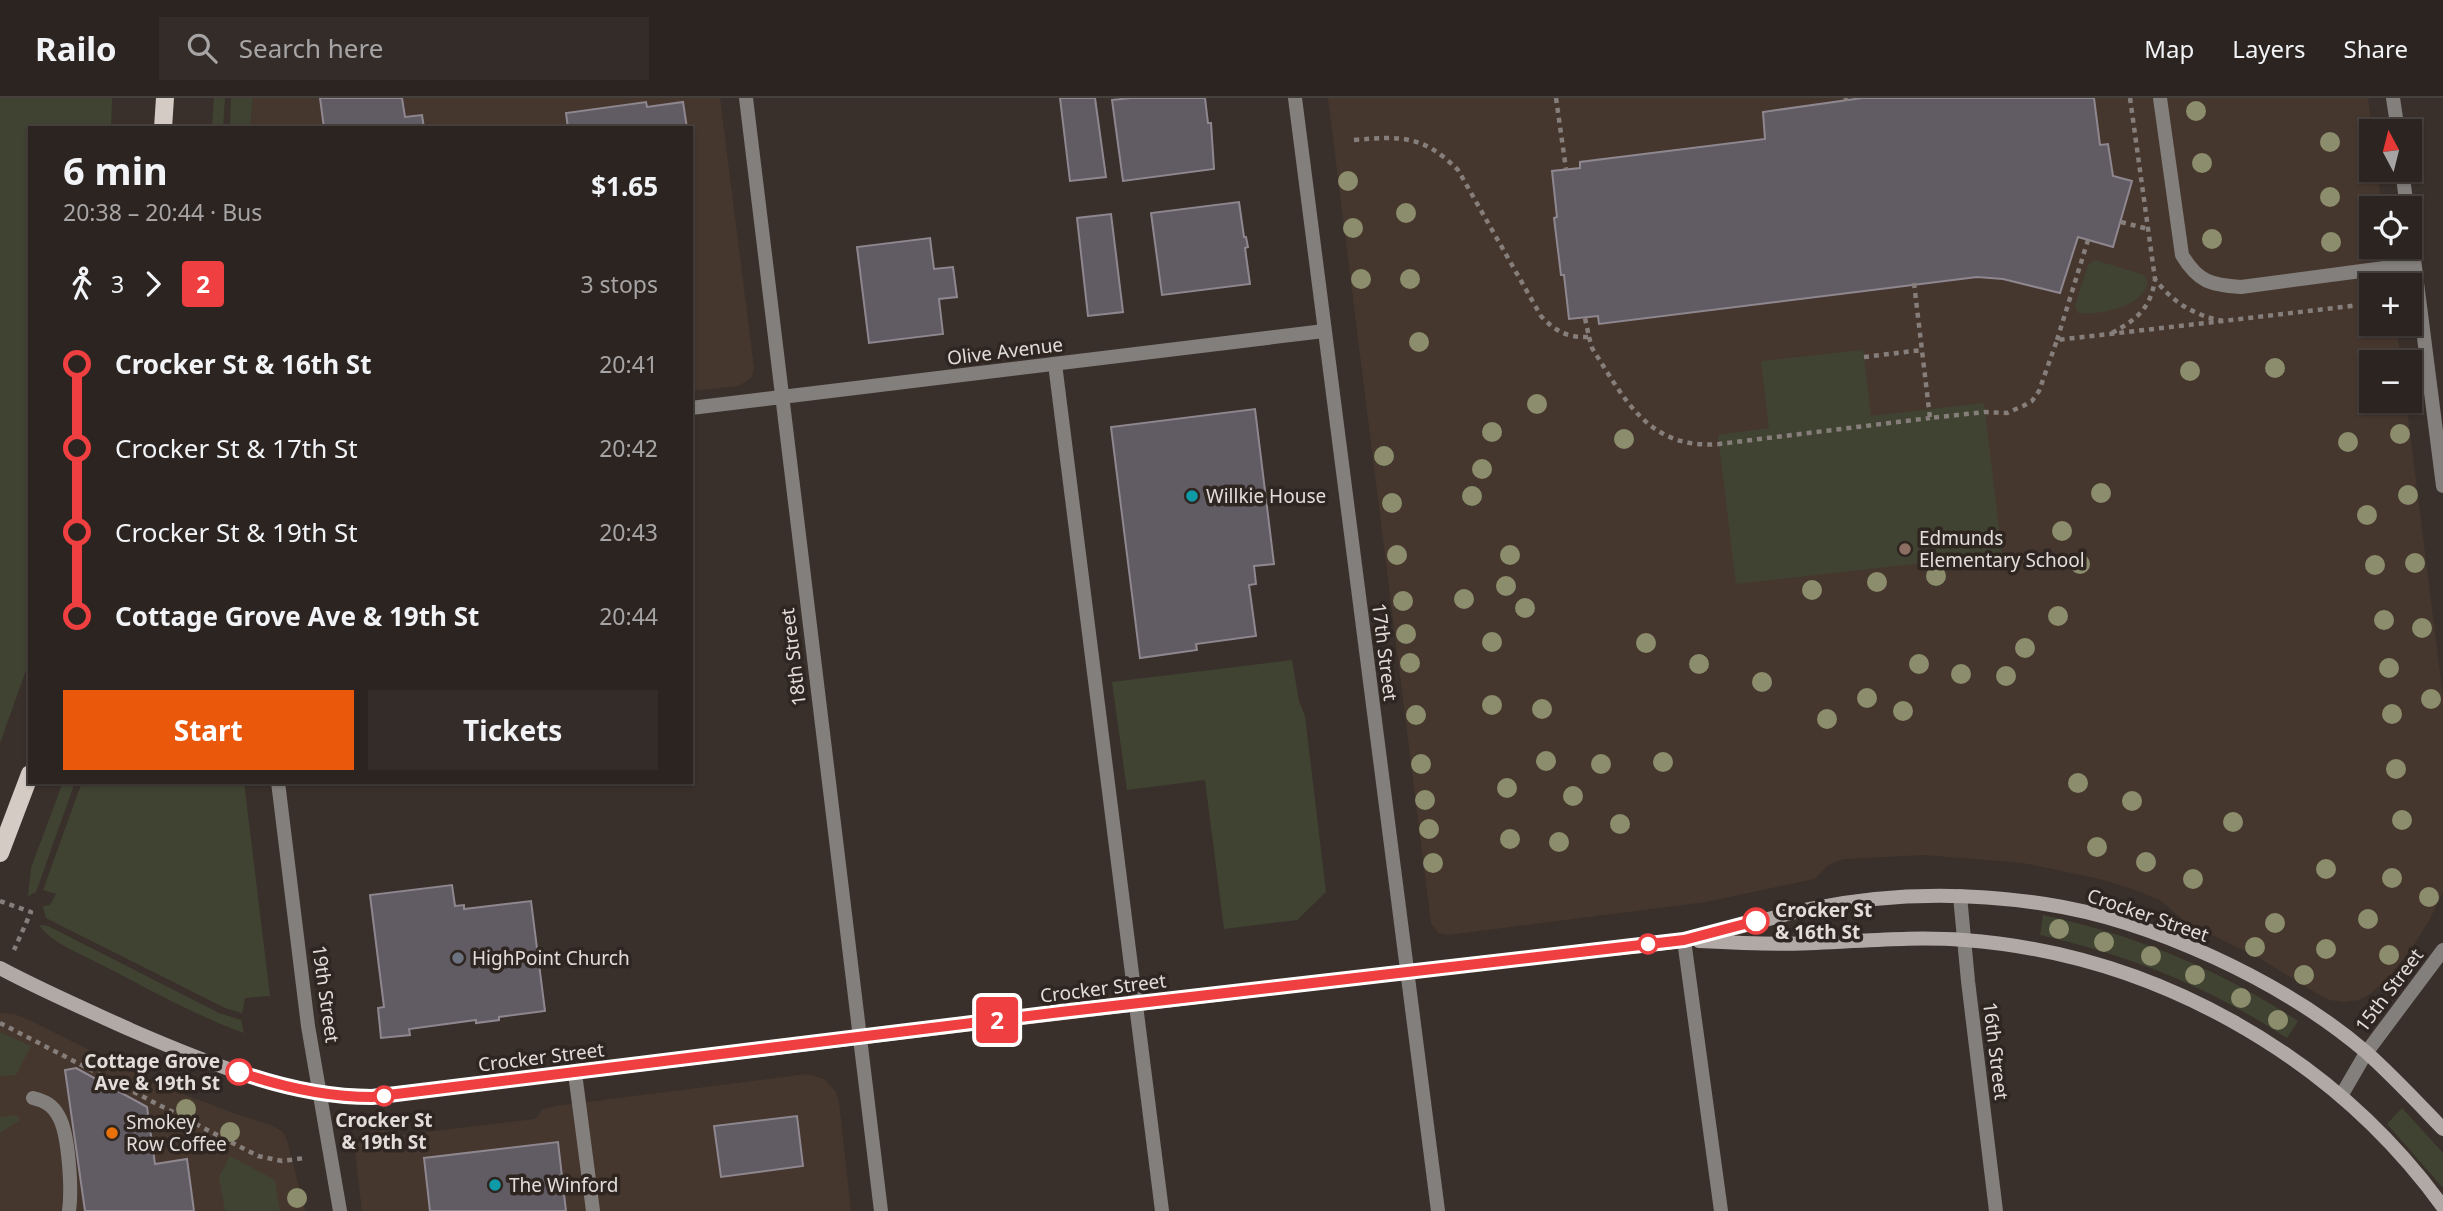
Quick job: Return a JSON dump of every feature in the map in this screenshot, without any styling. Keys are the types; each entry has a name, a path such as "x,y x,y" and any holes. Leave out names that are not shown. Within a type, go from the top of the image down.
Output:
{"main road":[{"path":"163,126 165,98"},
{"path":"0,853 28,780"}],"street":[{"name":"18th Street","path":"746,98 881,1211"},
{"name":"17th Street","path":"1295,98 1438,1211"},
{"path":"2160,98 2182,255 2190,269 2203,279 2219,285 2241,286 2414,264"},
{"path":"2393,98 2396,119"},
{"path":"2413,259 2443,486"},
{"name":"Olive Avenue","path":"693,408 1324,331"},
{"path":"1055,364 1162,1211"},
{"name":"19th Street","path":"278,784 308,1026 340,1211"},
{"name":"Crocker Street","path":"0,968 58,998 179,1051 260,1079 319,1093 372,1097 1136,1003 1684,940 1812,908 1867,901 1927,896 1986,896 2094,913 2193,949 2286,995 2367,1053"},
{"name":"16th Street","path":"1960,896 1996,1211"},
{"name":"Crocker Street","path":"1684,940 1757,945 1914,938 1964,940 2028,947 2092,961 2161,985 2260,1037 2305,1067 2341,1096"},
{"path":"1684,940 1721,1211"},
{"name":"15th Street","path":"2341,1096 2367,1053 2443,950"},
{"name":"15th Street","path":"2367,1053 2443,1129"},
{"path":"575,1073 593,1211"},
{"path":"2341,1096 2381,1135 2443,1207"},
{"path":"33,1098 45,1101 60,1118 69,1163 69,1211"}],"path":[{"path":"1556,98 1566,169"},
{"path":"1354,141 1405,139 1430,146 1445,157 1458,170 1541,316 1563,335 1589,337"},
{"path":"2121,222 2148,229"},
{"path":"1585,318 1592,348 1638,415 1668,438 1683,442 1719,444 1985,412 2007,413 2032,401 2039,391 2088,240"},
{"path":"2109,335 2132,322 2144,310 2152,296 2155,279"},
{"path":"1914,284 1930,418"},
{"path":"2057,340 2223,321"},
{"path":"1864,357 1922,350"},
{"path":"0,901 31,912"},
{"path":"0,1023 258,1156 282,1161 292,1159"}],"shaded area":[{"path":"253,98 720,98 754,368 752,377 739,386 693,391 693,126 250,126"},
{"name":"Edmunds Elementary School","path":"1328,98 2368,98 2371,119 2359,119 2359,182 2379,182 2380,196 2359,196 2359,259 2388,259 2390,273 2359,273 2359,336 2398,336 2399,350 2359,350 2359,413 2408,413 2443,697 2443,892 2410,951 2387,979 2370,994 2359,1000 2330,1000 2261,959 2184,921 2160,900 2100,879 2023,863 1924,855 1843,859 1827,866 1814,879 1706,902 1448,935 1438,933 1431,923"},
{"path":"0,1013 14,1014 29,1020 159,1085 282,1131 287,1140 305,1211 0,1211"},
{"path":"807,1074 824,1079 836,1092 851,1211 362,1211 355,1151 363,1135 372,1130 389,1127 401,1135 535,1119 543,1109 556,1106"}],"green space":[{"path":"0,98 112,98 111,126 28,126 28,665 0,743"},
{"path":"214,98 225,98 223,126 212,126"},
{"path":"231,98 253,98 250,126 230,126"},
{"path":"2095,260 2144,275 2148,283 2144,292 2137,299 2119,308 2097,313 2078,313 2075,306 2088,265"},
{"path":"1863,350 1871,416 1984,403 2002,554 1736,584 1718,435 1769,428 1761,361"},
{"path":"1292,660 1299,701 1305,716 1326,892 1297,920 1224,929 1205,780 1127,790 1112,682"},
{"path":"62,784 74,784 36,892 28,896 31,868"},
{"path":"81,784 244,784 270,996 245,998 242,1013 225,1008 46,918 43,906 50,905 56,894 43,890"},
{"path":"2043,915 2111,933 2175,956 2238,985 2298,1021 2287,1038 2228,1003 2168,975 2074,943 2040,935"},
{"path":"39,925 48,926 219,1013 241,1020 244,1033 189,1010 68,948 52,938"},
{"path":"0,1032 31,1046 16,1075 0,1076"},
{"path":"2402,1108 2443,1153 2443,1188 2387,1124"},
{"path":"16,1115 20,1120 0,1133 0,1117"},
{"path":"230,1156 275,1180 280,1211 225,1211 219,1177"}],"building":[{"path":"320,98 402,98 405,117 422,115 424,126 324,126"},
{"path":"1060,98 1095,98 1106,177 1070,181"},
{"path":"1205,98 1208,123 1211,123 1214,169 1123,181 1112,100"},
{"path":"1862,98 2094,98 2100,145 2108,144 2113,176 2132,181 2113,247 2078,237 2060,293 2003,279 1977,277 1599,324 1598,316 1569,319 1554,218 1557,217 1552,171 1580,168 1580,162 1765,139 1763,112"},
{"path":"646,102 647,107 683,102 687,126 568,126 566,113"},
{"path":"1239,202 1248,247 1245,248 1250,284 1162,295 1151,213"},
{"path":"1111,214 1123,312 1088,316 1077,218"},
{"path":"930,238 934,269 953,267 957,297 939,299 943,334 869,343 857,247"},
{"name":"Willkie House","path":"1255,409 1274,564 1254,566 1256,584 1249,585 1256,636 1196,644 1197,650 1140,658 1111,427"},
{"name":"HighPoint Church","path":"452,885 455,906 464,905 464,909 531,901 545,1011 499,1017 499,1020 476,1023 476,1020 409,1029 410,1035 381,1038 378,1008 384,1007 370,895"},
{"name":"Smokey Row Coffee","path":"76,1068 147,1107 155,1164 187,1159 194,1211 85,1211 65,1070"},
{"path":"797,1116 803,1166 721,1177 714,1126"},
{"name":"The Winford","path":"558,1142 566,1211 430,1211 424,1158"}],"bus line":[{"name":"2","path":"239,1072 319,1093 372,1097 1359,976 1684,940 1756,921"}],"place":[{"name":"Willkie House","path":"1192,496"},
{"name":"Edmunds Elementary School","path":"1905,549"},
{"name":"Crocker St & 16th St","path":"1756,921"},
{"name":"HighPoint Church","path":"458,958"},
{"name":"Cottage Grove Ave & 19th St","path":"239,1072"},
{"name":"Crocker St & 19th St","path":"384,1096"},
{"name":"Smokey Row Coffee","path":"112,1133"},
{"name":"The Winford","path":"495,1185"}]}
